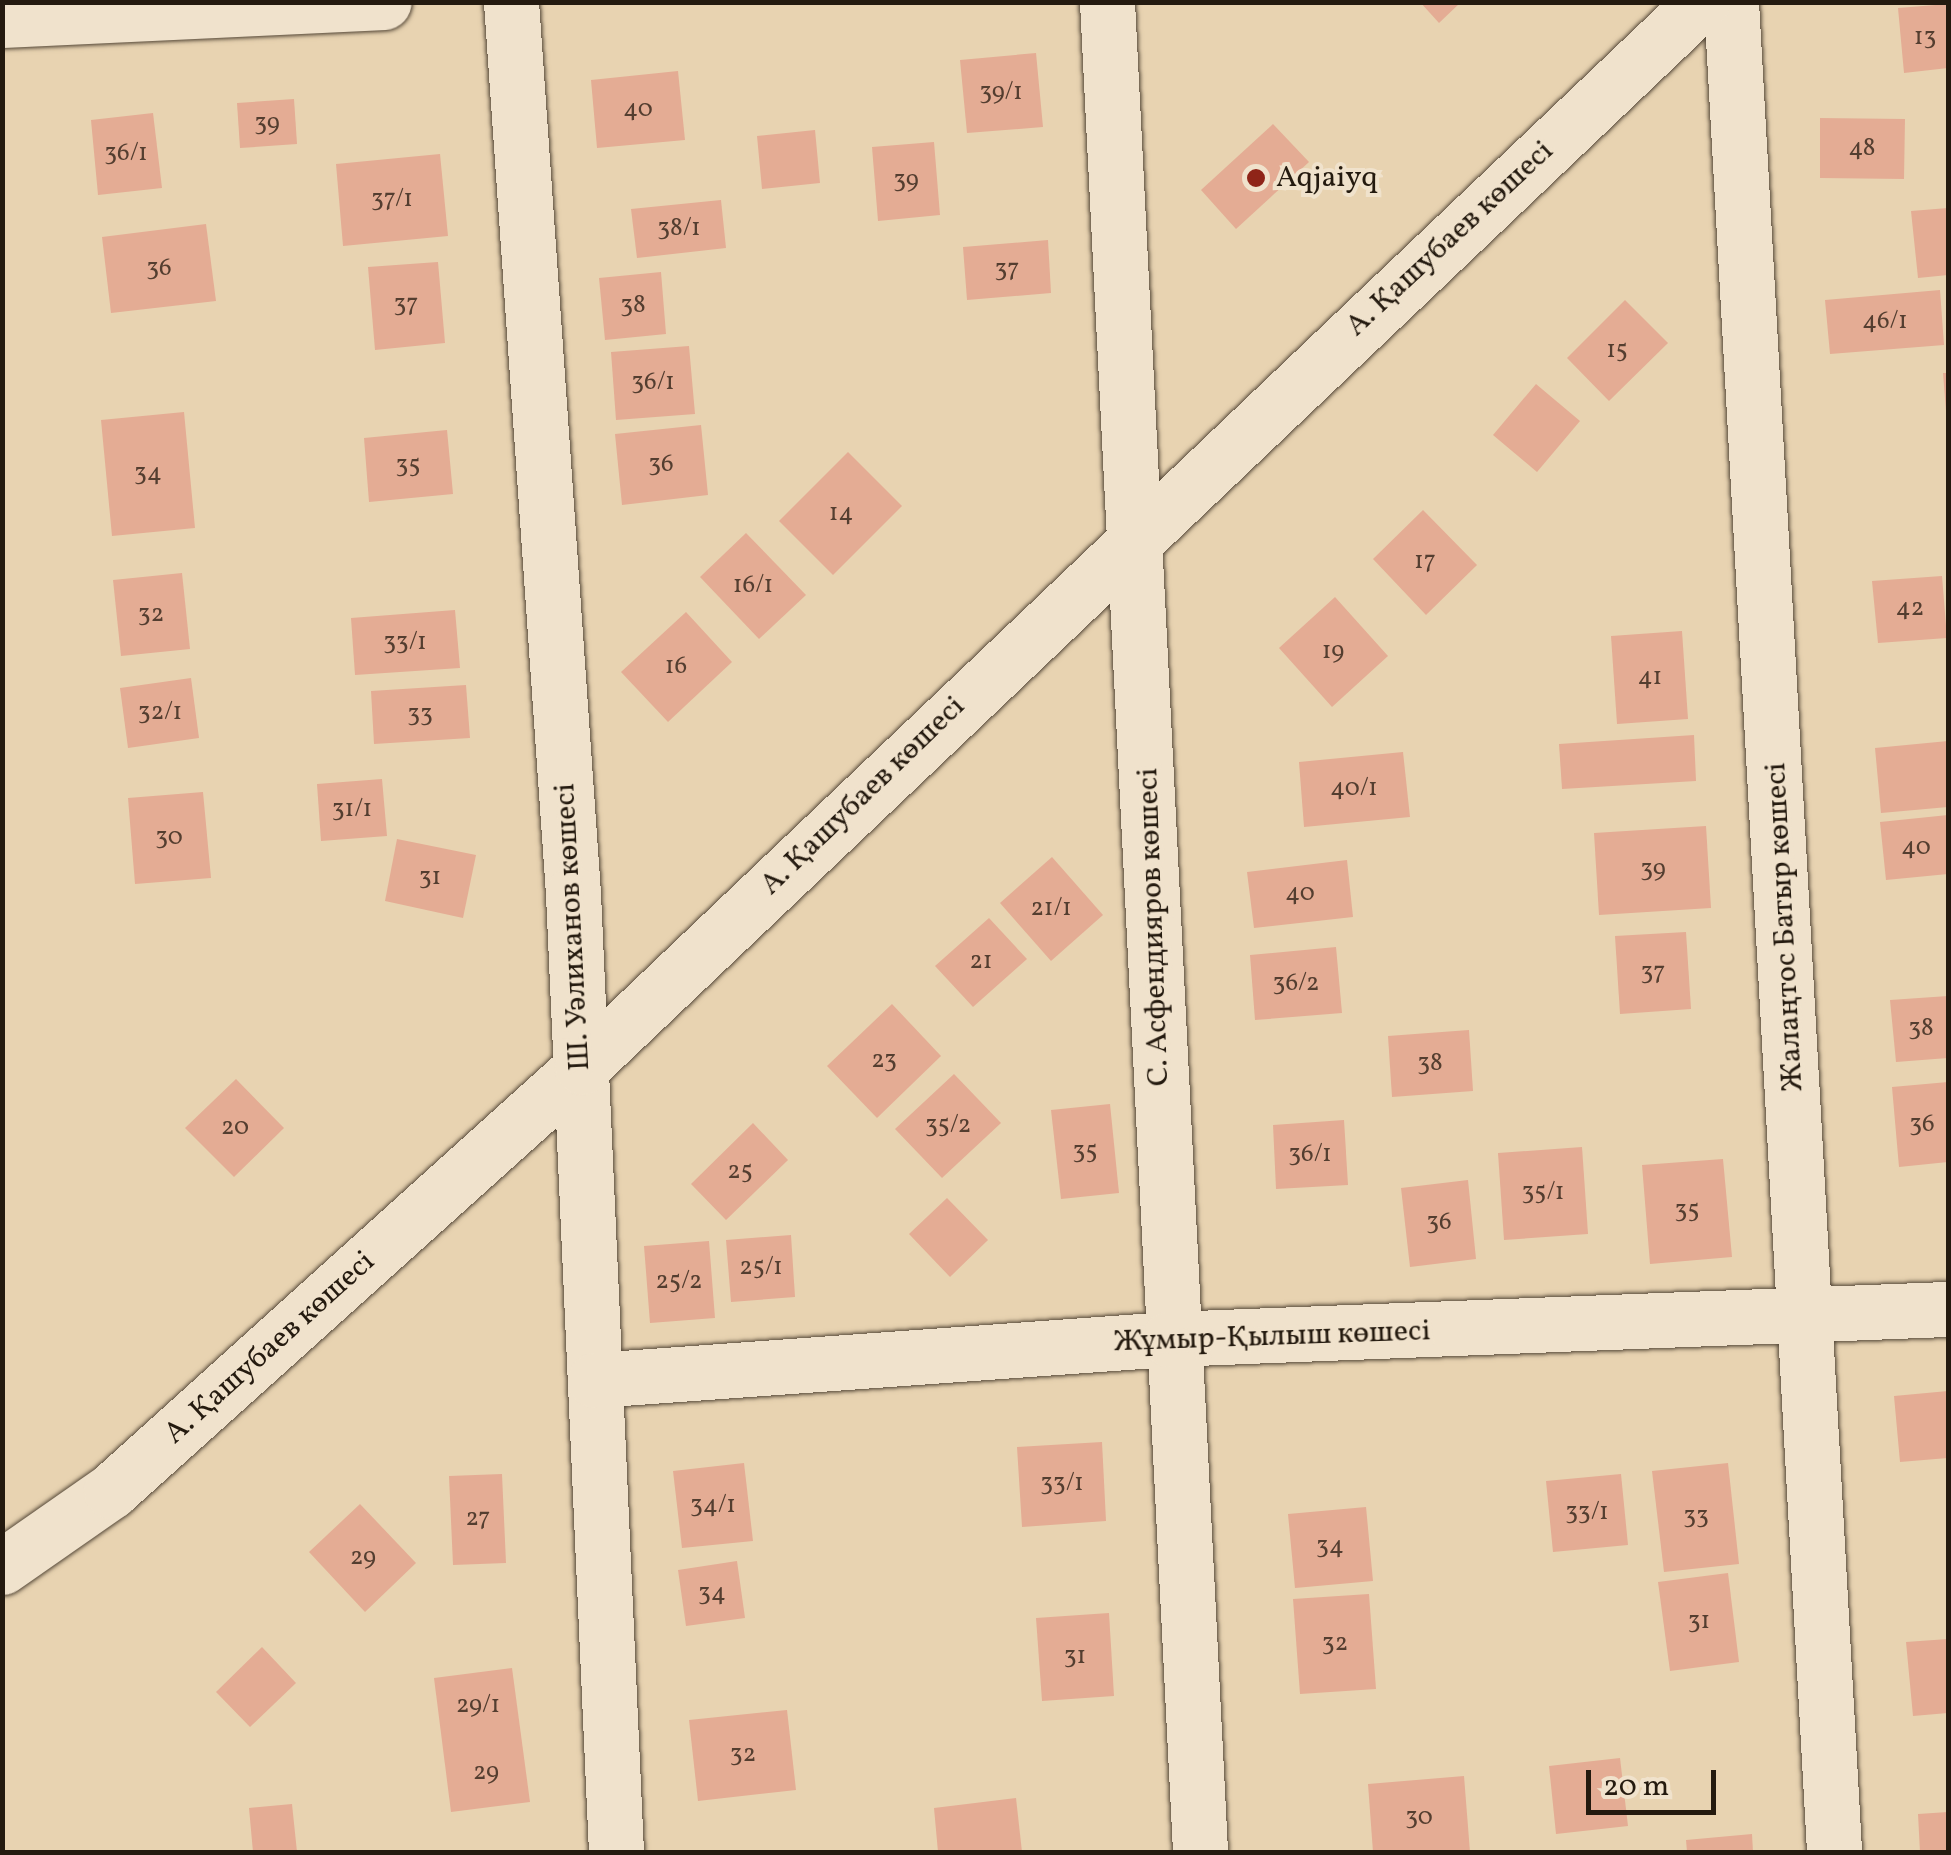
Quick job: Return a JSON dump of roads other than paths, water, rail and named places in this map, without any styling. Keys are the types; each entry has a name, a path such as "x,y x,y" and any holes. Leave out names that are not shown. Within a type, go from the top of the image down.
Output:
{"street":[{"path":"2,20 384,2"},
{"name":"Ш. Уәлиханов көшесі","path":"510,2 582,1067 616,1852"},
{"name":"С. Асфендияров көшесі","path":"1107,2 1136,532 1169,1339 1200,1852"},
{"name":"А. Қашубаев көшесі","path":"2,1566 112,1491 582,1067 1136,532 1702,2"},
{"name":"Жалаңтос Батыр көшесі","path":"1731,2 1808,1316 1834,1852"},
{"name":"Жұмыр-Қылыш көшесі","path":"596,1380 1169,1339 1948,1308"}],"place":[{"name":"Aqjaiyq","path":"1256,178"}]}
